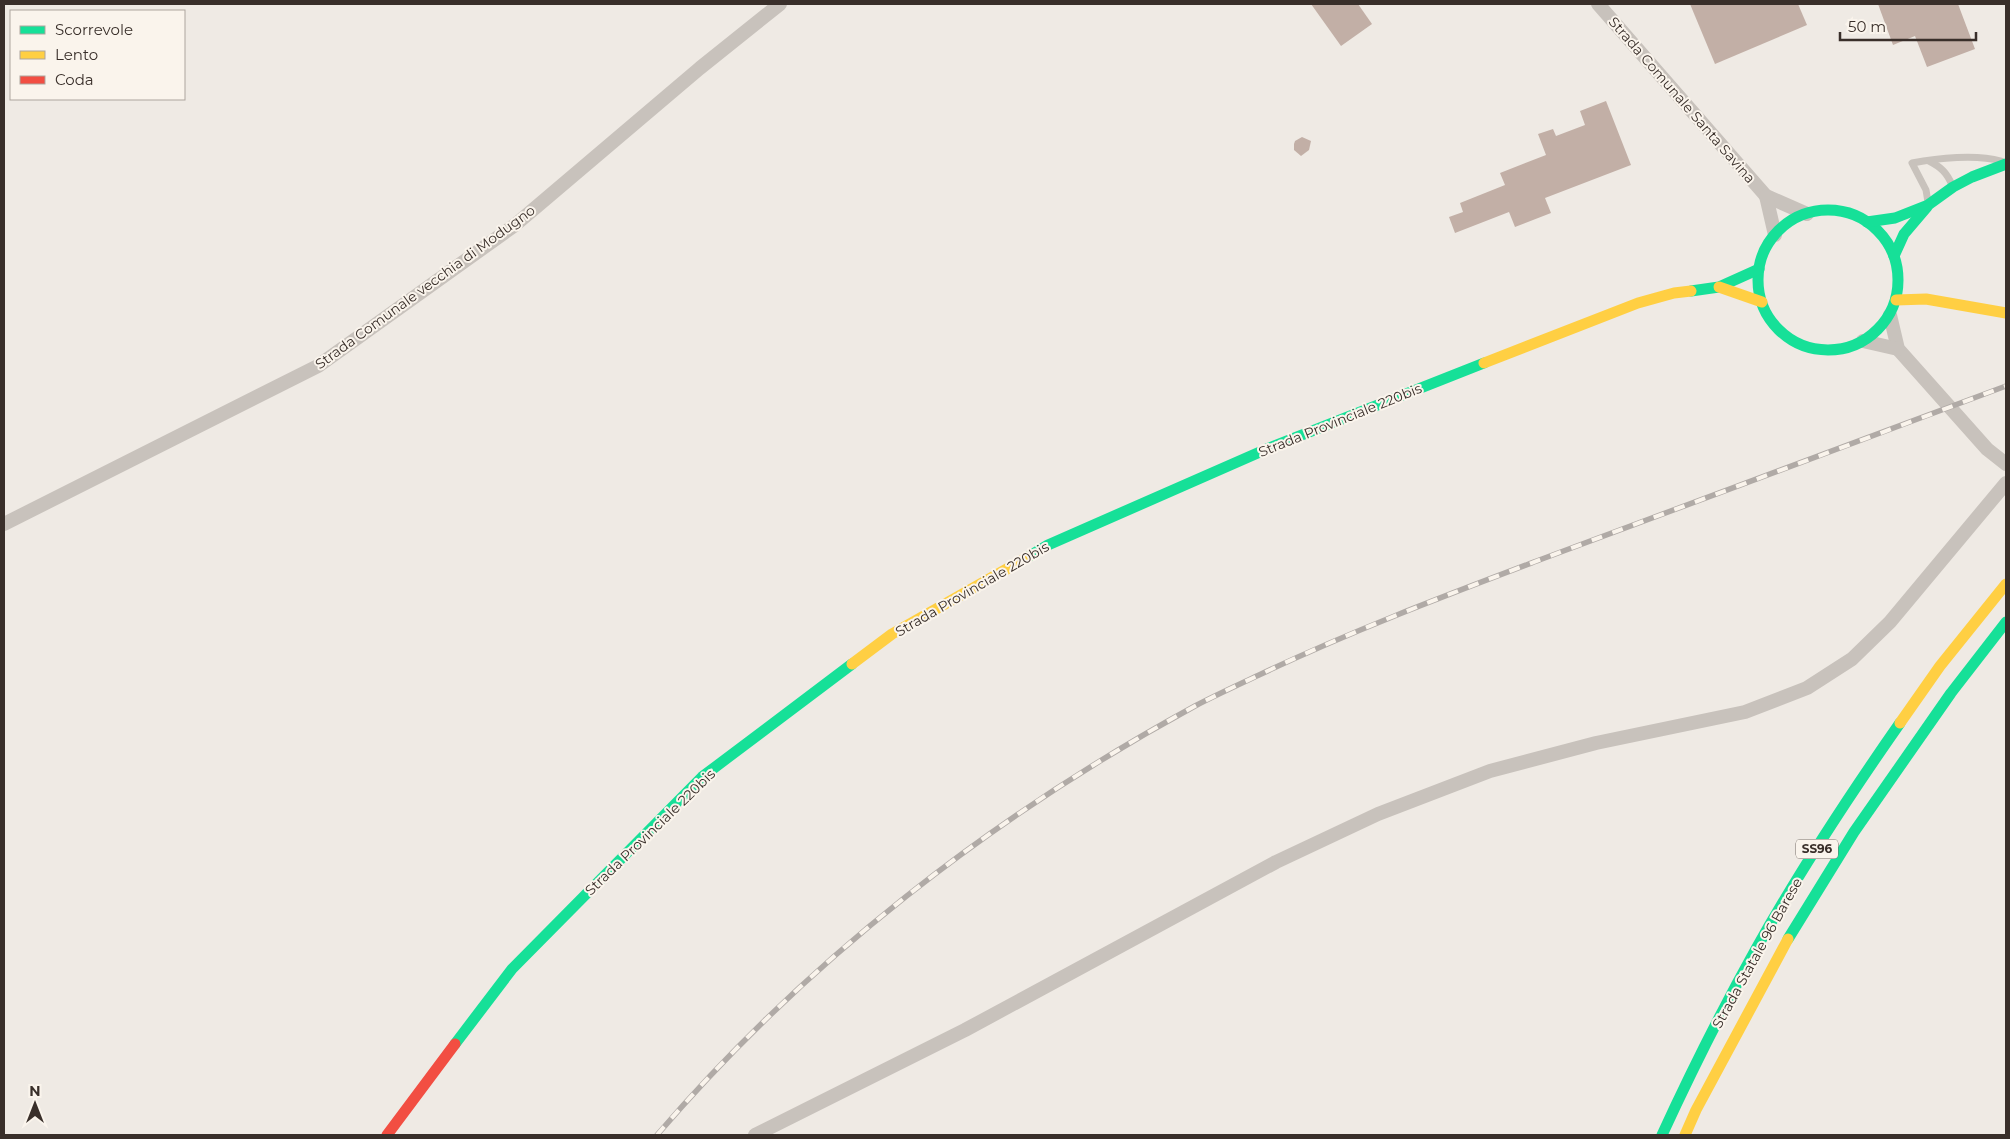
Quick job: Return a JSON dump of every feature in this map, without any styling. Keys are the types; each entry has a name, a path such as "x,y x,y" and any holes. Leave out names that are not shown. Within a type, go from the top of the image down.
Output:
{"main road":[{"path":"1867,222 1895,218 1928,205 1972,178 2006,164"},
{"path":"1894,256 1904,234 1928,205"},
{"path":"1828,210 1848,213 1867,222 1884,237 1894,256 1899,278 1896,300 1890,315 1878,330 1863,341 1844,349 1823,350 1803,346 1785,335 1771,320 1762,302 1758,286 1759,269 1765,251 1774,236 1789,222 1807,214 1828,210"},
{"name":"Strada Provinciale 220bis","path":"387,1135 512,969 702,777 892,634 1048,545 1269,448 1638,303 1674,293 1719,287 1759,269"},
{"name":"Strada Provinciale 220bis","path":"1719,287 1762,302"},
{"path":"1896,300 1926,298 2006,313"},
{"name":"Strada Statale 96 Barese","path":"1662,1135 1694,1067 1756,948 1804,870 1874,760 1940,666 2006,584"},
{"name":"Strada Statale 96 Barese","path":"1685,1135 1696,1110 1794,929 1854,832 1951,693 2006,622"}],"street":[{"name":"Strada Comunale vecchia di Modugno","path":"4,524 318,366 515,224 700,68 780,4"},
{"name":"Strada Comunale Santa Savina","path":"1598,4 1766,196 1807,214"},
{"name":"Strada Comunale Santa Savina","path":"1766,196 1774,236"},
{"path":"1890,315 1898,349 1986,449 2006,464"},
{"path":"1863,341 1898,349"},
{"path":"755,1135 965,1030 1276,862 1378,814 1490,771 1596,743 1745,712 1807,688 1852,659 1890,622 2006,483"}],"lane":[{"path":"1928,205 1926,190 1912,163 1928,160 1988,158 2006,164"},
{"path":"1928,160 1939,166 1947,174 1953,188"}],"building":[{"path":"1311,4 1358,4 1372,24 1341,46"},
{"path":"1690,4 1798,4 1807,25 1715,64"},
{"path":"1878,4 1958,4 1975,49 1927,67 1915,36 1893,45"},
{"path":"1606,101 1631,165 1545,198 1551,213 1515,227 1509,212 1455,233 1449,217 1463,212 1460,203 1505,185 1500,173 1546,155 1538,134 1553,129 1556,136 1585,125 1580,111"},
{"path":"1302,137 1311,141 1309,150 1301,156 1294,150 1294,144 1295,141"}],"railway":[{"path":"657,1135 715,1071 776,1010 840,951 906,896 976,844 1047,795 1120,749 1195,706 1364,628 1542,559 2006,386"}],"traffic: fast":[{"path":"1867,222 1895,218 1928,205 1953,187 1972,177 2006,164"},
{"path":"1894,256 1904,234 1927,207"},
{"path":"1828,210 1855,216 1867,222 1877,231 1886,241 1892,253 1898,280 1892,307 1886,319 1877,329 1867,338 1855,344 1828,350 1801,344 1789,338 1779,329 1770,319 1764,307 1758,280 1764,253 1770,241 1779,231 1789,222 1801,216 1828,210"},
{"path":"1691,291 1719,287 1759,269"},
{"path":"1028,557 1048,545 1269,448 1484,363"},
{"path":"1788,939 1854,832 1951,693 2006,622"},
{"path":"455,1044 512,969 702,777 852,664"},
{"path":"1662,1135 1719,1018 1772,920 1825,834 1900,723"}],"traffic: slow":[{"path":"1719,287 1762,302"},
{"path":"1484,363 1638,303 1674,293 1691,291"},
{"path":"1896,300 1926,299 2006,313"},
{"path":"852,664 892,634 1028,557"},
{"path":"1900,723 1940,666 2006,584"},
{"path":"1685,1135 1696,1110 1788,939"}],"traffic: jam":[{"path":"387,1135 455,1044"}]}
